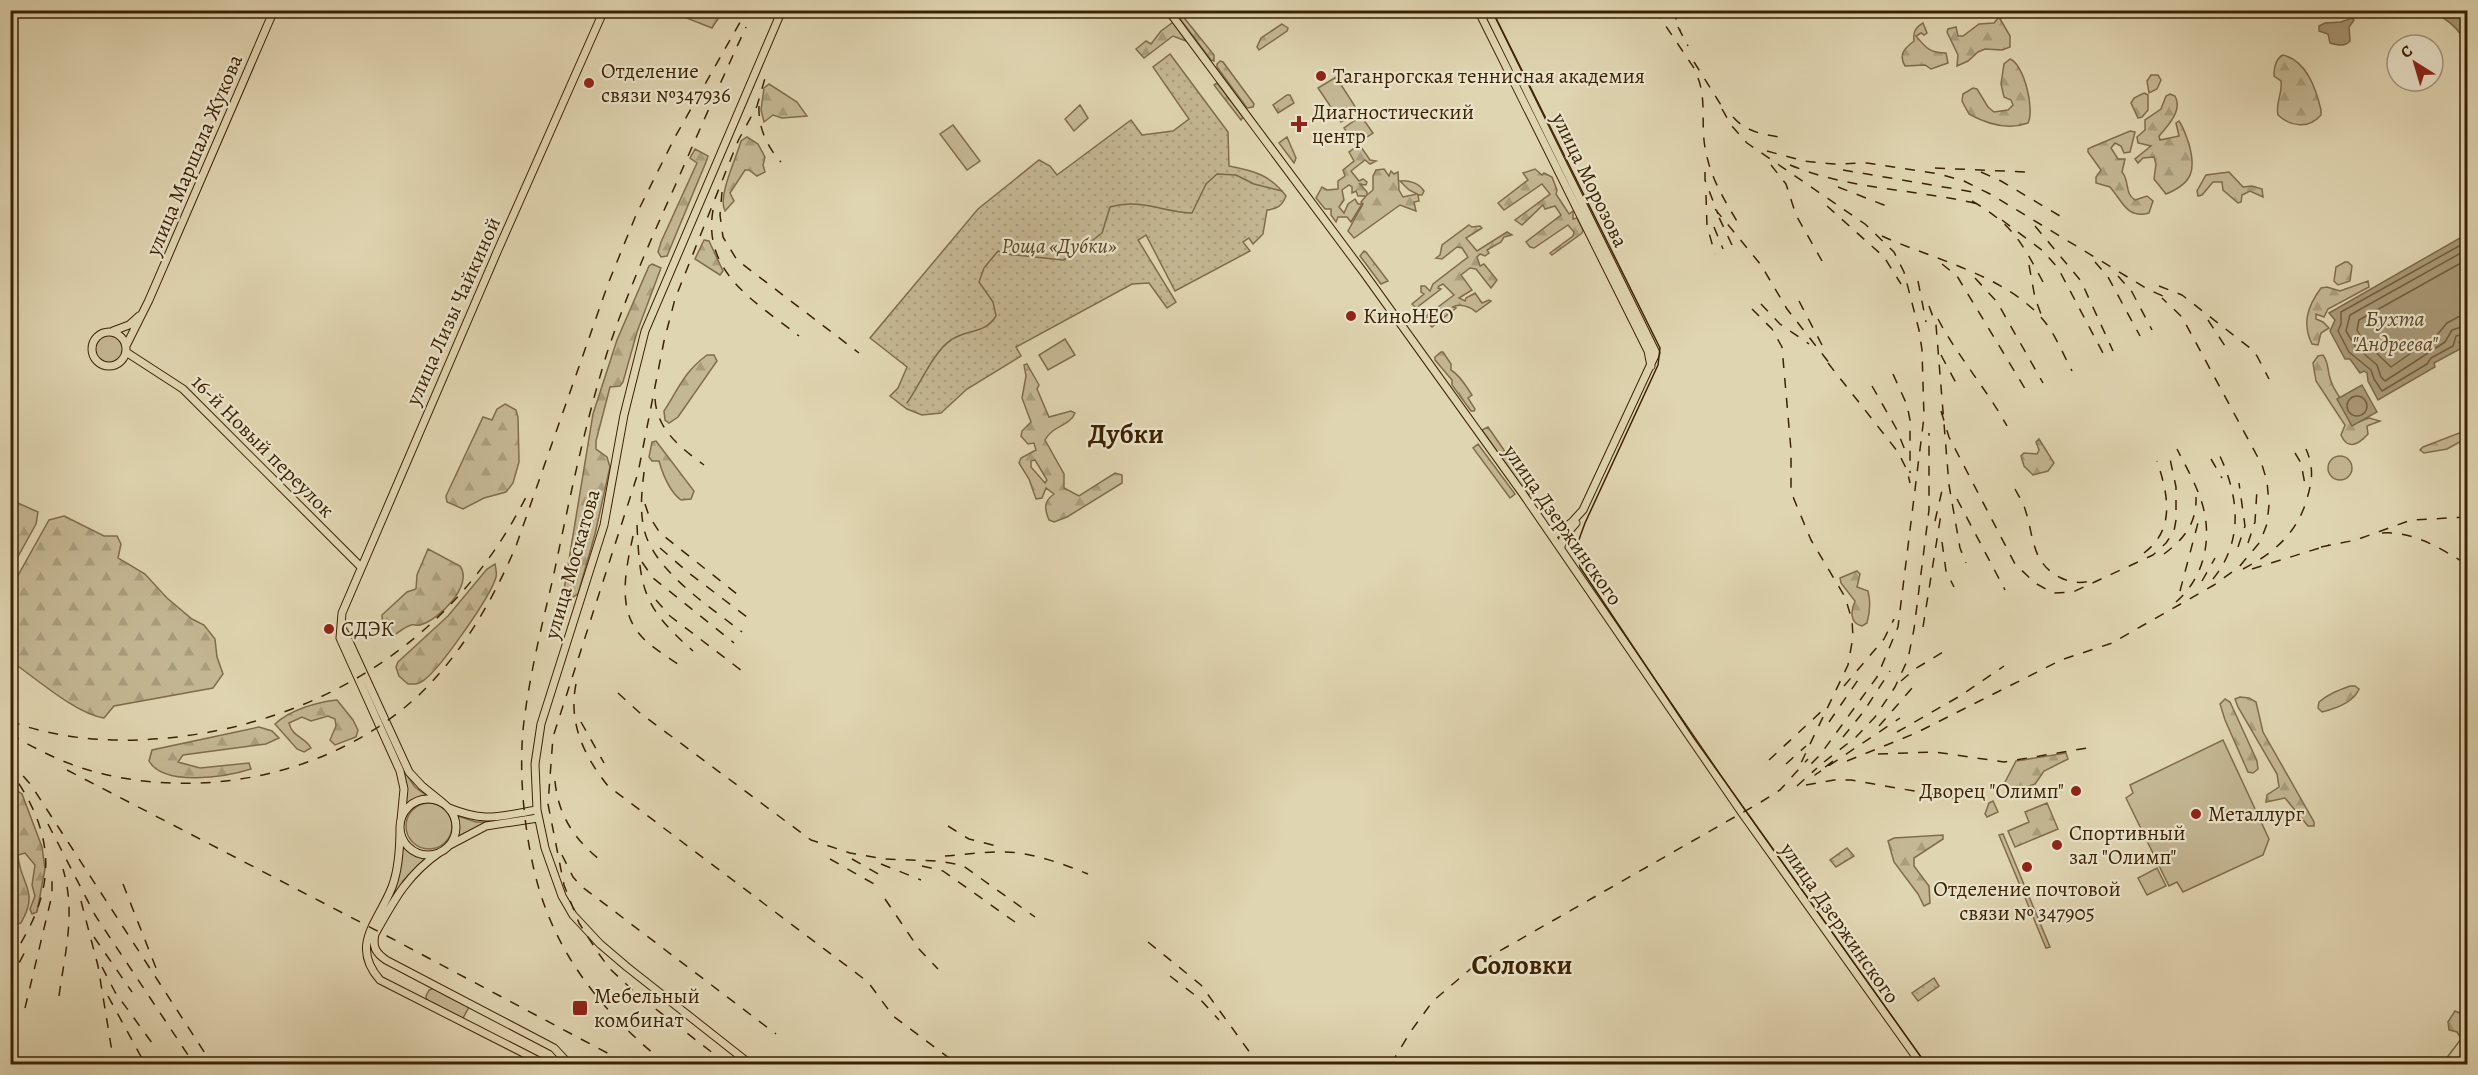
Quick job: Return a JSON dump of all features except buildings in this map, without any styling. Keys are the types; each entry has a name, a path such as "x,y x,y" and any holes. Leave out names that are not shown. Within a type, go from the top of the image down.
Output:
{"main road":[{"name":"улица Маршала Жукова","path":"126,349 274,10"},
{"name":"улица Лизы Чайкиной","path":"340,627 342,613 360,566 604,10"},
{"name":"улица Москатова","path":"750,1065 627,967 579,923 554,876 538,814 535,764 541,724 604,525 624,415 645,331 782,10"},
{"name":"улица Дзержинского","path":"1168,10 1410,337 1561,547 1742,813 1921,1065"},
{"name":"улица Морозова","path":"1478,10 1520,85"},
{"name":"улица Морозова","path":"1487,10 1520,85 1652,357 1651,366 1584,510 1553,536"},
{"path":"134,359 104,366 97,362 92,354 92,345 96,337 104,332 112,332 129,326 143,313"},
{"path":"112,332 122,337 126,349 122,361"},
{"name":"16-й Новый переулок","path":"126,349 134,359 183,388 360,566"},
{"path":"1561,547 1563,537 1584,510"},
{"path":"340,627 346,635 407,770 417,782 449,808 456,825 454,837 448,847"},
{"path":"340,627 340,638 400,771 404,789 395,877 366,942 366,955 373,971 380,980 545,1065"},
{"path":"440,852 425,854 410,848 402,835 401,824 408,807 414,802 428,799 443,802"},
{"path":"449,808 484,819 538,814"},
{"path":"538,814 486,826 440,852 415,872 400,890 375,934 374,940 376,951 386,960 554,1048 569,1065"}],"green space":[{"path":"681,10 723,11 712,28 684,17"},
{"path":"1181,14 1214,55 1214,61 1180,19"},
{"path":"1999,17 2010,36 2010,47 2002,50 1985,49 1957,66 1958,55 1947,32 1948,29 1956,27 1958,36 1963,36 1979,24 1994,23"},
{"path":"1175,23 1186,41 1173,36 1144,58 1136,49 1146,41 1151,44 1161,31"},
{"path":"1923,23 1927,33 1916,36 1929,49 1946,53 1948,63 1931,69 1925,65 1905,66 1902,55 1914,41 1915,30"},
{"path":"1282,24 1288,28 1287,31 1259,50 1257,47 1261,38"},
{"name":"Роща «Дубки»","path":"1170,54 1228,132 1229,166 1261,175 1274,183 1286,196 1279,206 1267,210 1263,234 1253,244 1249,238 1243,242 1250,251 1175,291 1146,235 1138,240 1176,302 1167,308 1149,283 1132,284 1016,347 1021,356 967,389 941,413 922,415 907,409 890,396 898,388 907,367 870,338 978,209 1039,160 1050,166 1057,175 1131,120 1142,135 1173,131 1189,119 1153,67"},
{"path":"2283,55 2298,63 2313,85 2321,115 2311,123 2294,124 2278,115 2281,81 2274,76 2274,70 2277,61"},
{"path":"2010,59 2020,69 2027,88 2030,108 2028,123 2013,126 1998,125 1969,114 1962,101 1963,94 1973,88 1977,89 1988,107 1994,112 2008,110 2013,105 2011,100 2004,97 2001,84 2004,64"},
{"path":"1220,61 1254,104 1253,107 1247,108 1217,67"},
{"path":"2151,75 2158,75 2161,80 2157,89 2149,93 2147,81"},
{"path":"1336,77 1358,111 1341,122 1318,88"},
{"path":"1217,83 1243,117 1241,120 1214,85"},
{"path":"769,84 797,102 807,116 782,118 773,115 764,122 761,110 764,88"},
{"path":"2144,93 2148,95 2148,110 2138,118 2131,103 2134,98"},
{"path":"2170,94 2175,96 2177,101 2176,112 2159,136 2160,140 2179,136 2176,123 2179,121 2189,144 2192,168 2190,175 2182,185 2166,194 2154,179 2156,164 2154,157 2143,158 2138,163 2135,159 2151,146 2138,143 2137,137 2145,130 2145,120 2161,109 2166,96"},
{"path":"1290,95 1294,103 1278,113 1273,105"},
{"path":"1080,105 1088,118 1074,131 1065,119"},
{"path":"1361,116 1373,133 1355,145 1344,128"},
{"path":"953,125 980,161 967,170 940,134"},
{"path":"2130,131 2135,132 2130,152 2124,153 2121,146 2115,143 2111,148 2118,159 2125,159 2122,172 2132,197 2135,200 2147,196 2153,201 2149,213 2135,214 2126,208 2110,187 2096,183 2096,177 2101,170 2088,152 2088,149"},
{"path":"747,137 758,144 765,157 763,165 765,172 757,176 745,170 730,193 734,201 725,211 723,205 728,177 741,141"},
{"path":"1287,137 1296,158 1294,163 1279,143"},
{"path":"1356,147 1361,147 1370,160 1376,161 1370,164 1365,160 1351,171 1359,181 1363,179 1367,182 1366,185 1360,184 1367,195 1373,190 1373,176 1376,170 1384,169 1389,176 1391,171 1394,174 1398,172 1399,190 1403,197 1417,194 1400,181 1414,183 1424,191 1422,195 1418,195 1419,201 1414,202 1416,211 1400,205 1354,238 1348,231 1363,204 1361,202 1366,196 1358,196 1356,191 1352,193 1352,187 1349,185 1342,190 1344,200 1339,207 1344,213 1348,204 1355,199 1358,204 1362,204 1351,222 1347,217 1338,217 1336,222 1331,215 1331,209 1325,209 1316,198 1322,187 1327,190 1338,189 1338,181 1345,176 1343,170 1354,161 1349,152"},
{"path":"695,149 708,156 667,256 661,257 658,252 661,242 697,163 690,158"},
{"path":"1535,169 1542,175 1544,173 1552,177 1557,190 1556,194 1569,214 1573,211 1573,219 1577,218 1583,230 1552,255 1550,253 1573,236 1574,232 1568,225 1534,248 1526,242 1561,215 1555,206 1545,209 1543,205 1522,225 1515,220 1550,194 1542,184 1504,210 1498,203 1528,180 1523,173"},
{"path":"2229,172 2243,187 2252,186 2262,189 2263,197 2250,191 2242,195 2241,202 2238,203 2223,190 2222,182 2213,182 2202,195 2198,196 2197,191 2206,175"},
{"path":"1469,225 1482,228 1466,238 1477,251 1507,232 1512,235 1504,237 1501,242 1487,250 1489,253 1485,256 1480,254 1477,257 1480,266 1484,264 1497,280 1491,288 1476,269 1470,268 1461,275 1472,290 1459,298 1465,301 1475,293 1482,303 1491,301 1476,312 1465,306 1453,307 1456,308 1432,327 1430,325 1434,319 1431,316 1422,319 1454,295 1443,284 1438,288 1441,289 1416,308 1412,304 1424,294 1421,292 1421,286 1425,286 1430,291 1433,284 1468,257 1462,248 1457,247 1442,259 1436,258 1440,255 1442,245"},
{"path":"704,240 709,241 723,271 720,275 695,259"},
{"path":"1364,251 1388,281 1381,284 1360,256"},
{"path":"2345,262 2352,266 2350,281 2338,285 2334,281 2336,267"},
{"path":"652,264 661,268 637,332 623,382 620,386 610,387 596,441 596,449 607,457 610,467 595,534 578,594 573,597 566,596 564,590 593,414 617,340 649,266"},
{"path":"2368,281 2369,287 2328,309 2324,317 2316,314 2316,319 2329,328 2321,333 2318,345 2312,344 2307,329 2309,309 2321,288 2327,287 2340,291"},
{"path":"109,334 120,338 124,349 120,360 109,364 98,360 94,349 98,338"},
{"path":"1065,339 1075,355 1048,370 1039,355"},
{"path":"1441,352 1451,364 1451,370 1461,379 1472,395 1468,398 1474,411 1471,411 1452,385 1452,380 1435,360"},
{"path":"707,355 714,355 717,361 678,417 669,423 665,420 664,411 687,374"},
{"path":"2323,355 2334,389 2358,422 2369,418 2380,421 2367,426 2368,434 2357,443 2350,444 2344,440 2341,435 2345,425 2316,381 2313,363 2318,356"},
{"path":"1027,364 1039,385 1037,389 1049,417 1071,411 1075,413 1069,421 1048,435 1045,440 1064,474 1064,488 1079,496 1115,473 1122,475 1122,483 1067,517 1054,522 1049,520 1046,508 1048,499 1054,494 1046,488 1042,498 1036,499 1029,479 1019,463 1021,458 1036,450 1034,443 1028,444 1021,436 1022,431 1031,422 1022,398 1026,376 1024,365","holes":["1035,460 1047,480 1045,483 1031,467 1031,461"]},
{"path":"505,404 516,410 518,417 519,462 513,483 506,492 484,498 463,509 447,502 446,496 483,417 492,420 497,409"},
{"path":"1488,427 1533,492 1528,495 1482,430"},
{"path":"2467,430 2467,438 2447,449 2424,453 2420,450 2423,447"},
{"path":"2039,439 2054,463 2048,471 2033,475 2024,466 2021,456 2024,453 2037,454 2039,450 2036,442"},
{"path":"656,441 694,491 691,499 681,500 673,492 659,461 652,461 649,457 652,442"},
{"path":"1478,444 1515,494 1510,498 1473,448"},
{"path":"2340,456 2348,460 2352,468 2348,476 2340,480 2332,476 2328,468 2332,460"},
{"path":"11,500 38,512 36,524 11,569"},
{"path":"64,516 104,536 117,536 121,544 118,558 145,574 167,598 192,619 204,625 215,639 217,657 223,674 213,688 114,706 104,718 70,704 15,664 11,664 11,588 49,520"},
{"path":"428,549 460,566 463,574 459,592 445,609 428,622 408,626 391,637 383,626 382,615 407,592 416,589 417,575"},
{"path":"495,564 496,575 492,587 463,634 429,676 418,684 408,684 399,676 396,667 398,662 448,616 487,569"},
{"path":"1857,571 1860,574 1857,587 1868,591 1870,599 1867,623 1862,626 1853,619 1855,601 1841,583 1840,578"},
{"path":"345,637 408,777 415,787 427,796 416,798 406,805 406,789 343,638"},
{"path":"2350,686 2359,689 2353,698 2338,707 2322,712 2318,708 2322,699"},
{"path":"2240,697 2256,702 2263,732 2314,822 2314,826 2308,826 2285,798 2266,802 2267,795 2279,787 2277,774 2238,707 2235,699"},
{"path":"2225,699 2230,702 2257,761 2258,769 2253,773 2248,772 2225,720 2220,704"},
{"path":"337,700 353,720 358,730 356,737 335,745 330,740 336,726 335,719 328,716 311,721 302,717 289,723 293,731 311,748 304,752 297,749 275,724 304,708"},
{"path":"259,727 272,731 279,738 266,744 183,755 178,762 200,768 249,763 251,769 212,777 181,777 157,769 149,761 152,750"},
{"name":"Металлург","path":"2223,740 2269,839 2263,855 2183,892 2177,882 2169,886 2126,798 2133,793 2130,785"},
{"path":"2066,753 2068,759 2044,771 2035,784 2026,787 2025,792 2017,786 2006,790 2004,784 2016,761"},
{"path":"10,786 22,794 42,847 45,869 37,912 32,914 30,909 35,896 32,885 35,865 25,853 18,855 29,903 21,923 15,925 10,921 11,905 17,888 11,873"},
{"path":"1993,801 1998,812 1987,817 1985,814 1989,803"},
{"path":"429,803 438,804 446,809 451,817 451,835 446,843 438,848 429,849 420,848 412,843 407,835 406,826 407,817 412,809 420,804"},
{"path":"2047,803 2058,829 2015,847 2008,831 2029,822 2025,812"},
{"path":"458,816 476,822 485,822 485,824 457,837"},
{"path":"2003,834 2050,947 2046,948 1999,835"},
{"path":"1943,835 1943,839 1914,858 1914,866 1929,886 1930,903 1924,906 1918,894 1894,862 1888,841 1894,838"},
{"path":"403,843 414,853 429,856 403,881 376,928"},
{"path":"1847,848 1854,856 1836,867 1830,860"},
{"path":"2157,868 2166,886 2147,895 2138,878"},
{"path":"1934,978 1939,986 1918,1001 1912,993"},
{"path":"434,988 469,1007 462,1020 427,1002 426,996 429,990"},
{"path":"2455,1011 2467,1016 2467,1048 2457,1032 2449,1030 2448,1022"}],"water":[{"path":"2431,11 2467,11 2467,45 2452,25"},
{"path":"2352,18 2354,20 2349,27 2350,41 2346,44 2330,43 2328,34 2319,31 2319,26 2325,23 2341,22"},
{"name":"Бухта \"Андреева\"","path":"2467,234 2467,337 2459,342 2462,348 2434,363 2435,367 2378,400 2368,381 2367,373 2364,371 2360,373 2350,359 2345,359 2330,331 2335,320 2329,313"},
{"path":"2362,385 2377,412 2352,426 2337,399"}],"waterway":[{"path":"907,403 933,360 945,345 957,337 987,326 996,316 993,302 979,282 984,268 998,251 1006,254 1063,260 1102,233 1110,207 1131,204 1192,213 1206,184 1217,174 1236,175 1254,184 1282,191"},
{"path":"2442,1064 2468,1030"}],"tram line":[{"path":"1492,10 1660,348 1658,365 1585,523 1577,545 1580,567 1694,738 1926,1064"}],"railway":[{"path":"10,734 66,762 128,779 173,783 218,782 262,775 306,763 347,745 385,722 420,694 450,661 476,624 507,566 608,284 636,215 675,137 747,10"},
{"path":"1655,10 1696,71"},
{"path":"1673,10 1681,33"},
{"path":"666,1064 603,1004 570,958 556,933 536,878 528,841 523,800 522,740 537,649 571,493 607,353 648,248 746,27"},
{"path":"1678,27 1688,46"},
{"path":"1694,62 1726,113"},
{"path":"727,1064 639,996 610,969 599,954 579,923 564,885 548,804 553,737 638,473 664,341 675,299 738,141 757,106 765,78"},
{"path":"1698,78 1701,87 1704,143 1708,162 1720,192 1741,228"},
{"path":"759,106 764,136 781,162"},
{"path":"1722,109 1731,125 1747,143 1865,224 1894,252 1904,272 1922,350 1924,417 1898,627 1877,677 1820,755 1805,770"},
{"path":"1733,117 1751,130 1787,138"},
{"path":"1767,151 1804,161 1834,164 1867,163 1939,174 1964,181 1992,195 2149,290 2170,299"},
{"path":"1771,165 1786,184 1796,215 1822,261"},
{"path":"1790,165 1836,180 1978,204"},
{"path":"1935,168 2025,172"},
{"path":"1843,170 1979,193"},
{"path":"1705,172 1705,180 1718,214"},
{"path":"1981,172 2001,181 2065,219"},
{"path":"1838,187 1889,207"},
{"path":"722,192 720,215 723,237 737,260 859,353"},
{"path":"1706,195 1707,226 1715,254"},
{"path":"1972,201 1997,218 2015,235 2043,282"},
{"path":"1827,206 1884,257 1901,284"},
{"path":"1732,245 1715,209 1761,265 1787,309 1834,369"},
{"path":"713,210 712,232 716,252 724,269 750,298 799,336"},
{"path":"2002,220 2043,251 2058,268 2104,355"},
{"path":"2035,226 2081,281 2113,351"},
{"path":"1714,227 1723,249"},
{"path":"1882,236 1969,270 2011,292 2045,322 2072,371"},
{"path":"2095,262 2108,277 2140,336"},
{"path":"1942,264 1957,276 2027,392"},
{"path":"2029,265 2035,298 2041,314"},
{"path":"2118,276 2132,292 2152,330"},
{"path":"1975,278 1997,302 2043,383"},
{"path":"1918,281 1926,322"},
{"path":"2159,286 2182,295 2250,348 2269,379"},
{"path":"1847,761 1916,733 2061,660 2112,643 2214,585 2239,567 2260,542 2267,524 2269,505 2267,481 2262,465 2182,317 2162,298"},
{"path":"1799,301 1822,345"},
{"path":"1761,304 1780,324 1809,344"},
{"path":"1929,306 1936,325 1949,485 1960,548 1966,563"},
{"path":"1752,309 1772,329 1782,347 1791,450 1791,492 1811,540 1845,597 1852,620 1853,637 1848,665 1800,765"},
{"path":"1938,319 2007,426"},
{"path":"2208,320 2227,349"},
{"path":"1941,355 1956,383"},
{"path":"1828,363 1898,452 1907,470 1910,483"},
{"path":"1893,374 1907,405 1910,420 1910,473"},
{"path":"1872,386 1896,428 1907,455"},
{"path":"655,399 660,420 665,429 679,445 704,465"},
{"path":"1941,411 1949,437 2015,564 2035,583 2053,593 2073,592 2153,555 2166,543 2174,531 2176,520 2176,487 2169,454"},
{"path":"1824,762 1856,737 1875,717 1895,687 1908,659 1929,510 1929,433"},
{"path":"2176,602 2186,592 2200,568 2206,541 2205,513 2199,493 2177,449"},
{"path":"2243,569 2276,548 2299,519 2311,483 2311,466 2306,449"},
{"path":"2295,453 2301,463 2306,490"},
{"path":"2213,579 2230,549 2235,518 2231,486 2219,454"},
{"path":"2211,459 2222,478"},
{"path":"2144,553 2161,533 2167,510 2164,486 2157,461"},
{"path":"644,472 641,505 643,524 656,556 682,585 742,632"},
{"path":"2238,547 2245,526 2239,483"},
{"path":"1935,521 1943,486"},
{"path":"2015,489 2024,506 2035,547 2043,564 2050,571 2067,580 2090,581"},
{"path":"2248,543 2255,522 2257,489"},
{"path":"10,721 68,736 108,740 168,738 225,729 280,713 331,692 379,664 423,631 462,592 497,547 526,497"},
{"path":"2164,554 2178,542 2192,523 2196,497"},
{"path":"1957,499 2005,590"},
{"path":"645,504 649,516 660,533 742,598"},
{"path":"1923,627 1941,514"},
{"path":"2321,547 2356,540 2411,520 2468,517"},
{"path":"2180,591 2199,519"},
{"path":"637,525 640,566 647,596 664,622 693,651"},
{"path":"2382,533 2417,538 2438,547 2468,565"},
{"path":"633,536 625,589 629,614 642,637 679,665"},
{"path":"1942,542 1946,571 1954,587"},
{"path":"2252,569 2329,545"},
{"path":"660,548 751,620"},
{"path":"2202,581 2215,558"},
{"path":"642,562 653,578 734,643"},
{"path":"656,600 670,616 746,674"},
{"path":"1844,686 1884,639 1894,619"},
{"path":"1901,681 1915,669 1948,649"},
{"path":"1897,732 1960,696 2004,666"},
{"path":"1843,737 1864,711 1890,671"},
{"path":"1829,722 1858,680"},
{"path":"576,684 574,698 576,726 585,751 608,786 868,982 893,1016 957,1064"},
{"path":"1879,726 1913,687"},
{"path":"618,693 640,713 811,840 850,853 884,859 938,861 962,865 1035,917"},
{"path":"1769,760 1824,709"},
{"path":"1833,761 1815,775 1900,718"},
{"path":"581,722 604,763"},
{"path":"1786,764 1806,746"},
{"path":"1878,754 1935,752 2004,762 2087,748"},
{"path":"1391,1064 1433,1001 1475,965 1761,802 1780,790 1808,759"},
{"path":"10,761 31,785 212,1064"},
{"path":"1797,786 1817,768"},
{"path":"67,770 628,1064"},
{"path":"10,960 36,912 43,889 46,866 44,843 38,820 11,772"},
{"path":"1806,785 1834,780 1851,780 1960,799"},
{"path":"555,781 564,817 577,837 604,863"},
{"path":"48,824 95,915 194,1064"},
{"path":"948,826 969,839 1000,847"},
{"path":"945,856 985,852 1015,853 1049,860 1088,874"},
{"path":"562,855 573,877 581,886 776,1034"},
{"path":"830,859 874,884"},
{"path":"852,859 880,875"},
{"path":"881,864 921,880"},
{"path":"922,866 943,871 1015,922"},
{"path":"59,996 69,917 69,901 63,869"},
{"path":"25,1008 52,895 52,876"},
{"path":"123,884 156,968"},
{"path":"885,899 919,949 938,969"},
{"path":"81,901 98,966 114,1064"},
{"path":"94,937 132,992"},
{"path":"1148,942 1201,985 1256,1061"},
{"path":"10,980 27,948"},
{"path":"102,967 115,992 152,1043"},
{"path":"1170,976 1200,999 1219,1020"},
{"path":"108,996 145,1064"}],"place":[{"name":"Таганрогская теннисная академия","path":"1321,76"},
{"name":"Отделение связи №347936","path":"589,83"},
{"name":"Диагностический центр","path":"1299,124"},
{"name":"КиноНЕО","path":"1351,316"},
{"name":"СДЭК","path":"329,629"},
{"name":"Дворец \"Олимп\"","path":"2076,791"},
{"name":"Металлург","path":"2196,814"},
{"name":"Спортивный зал \"Олимп\"","path":"2057,845"},
{"name":"Отделение почтовой связи № 347905","path":"2027,867"},
{"name":"Мебельный комбинат","path":"580,1008"}],"district":[{"name":"Дубки","path":"1126,434"},
{"name":"Соловки","path":"1522,965"}]}
